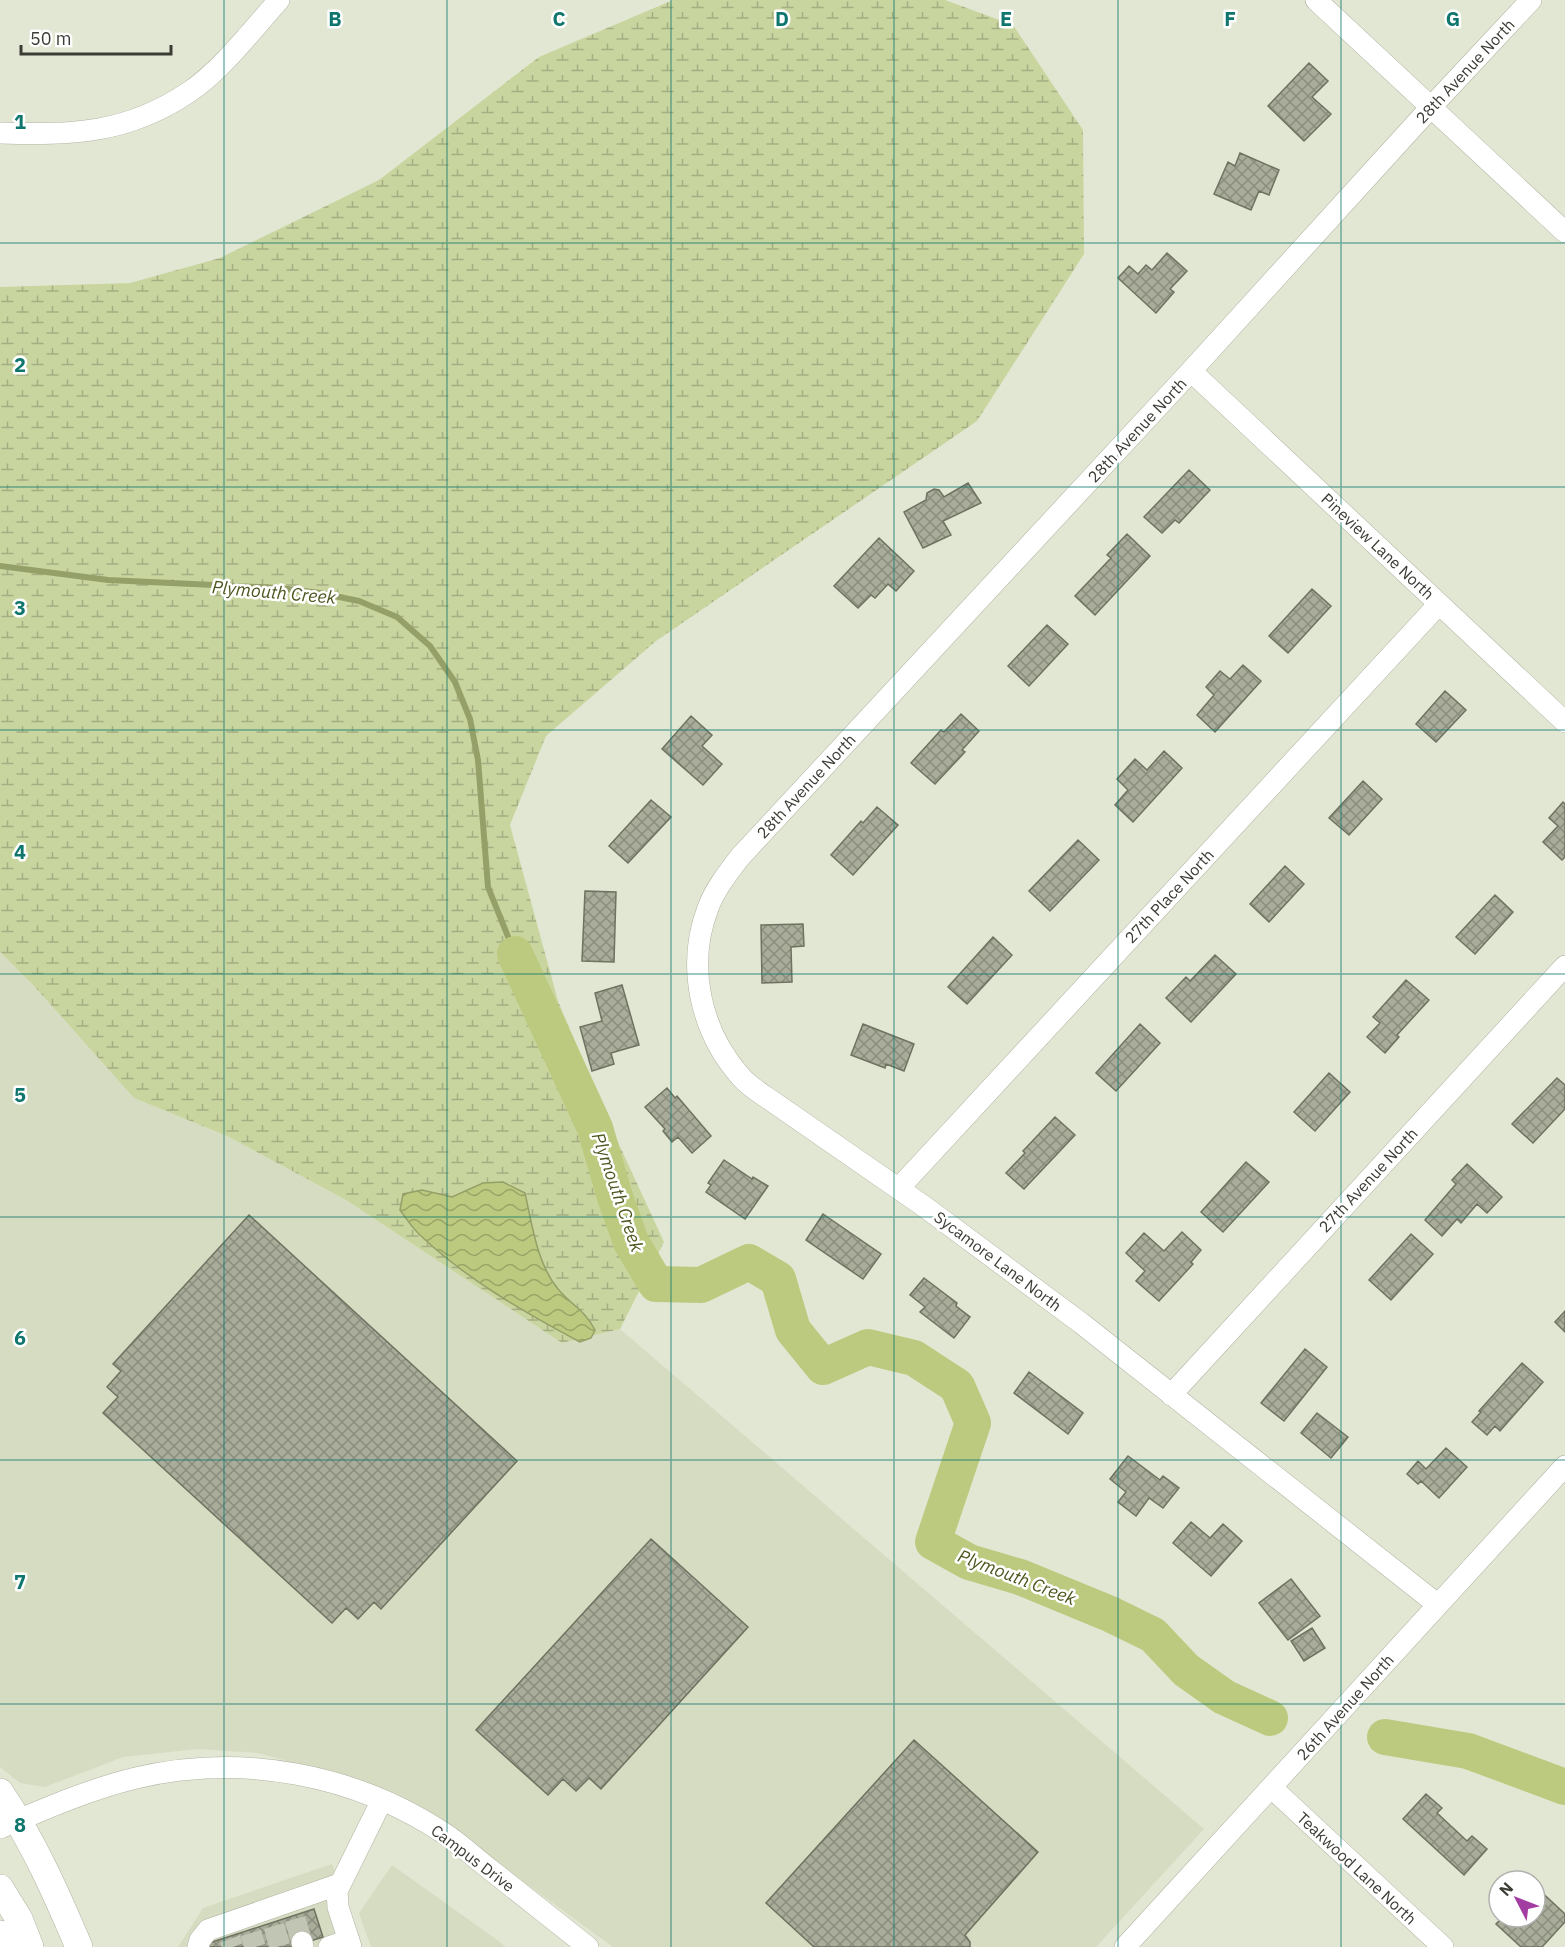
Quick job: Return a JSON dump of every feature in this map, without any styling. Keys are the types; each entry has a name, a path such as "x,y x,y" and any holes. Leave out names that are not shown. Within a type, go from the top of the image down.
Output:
{"main road":[{"path":"0,1792 9,1824 50,1880 79,1947"},
{"path":"0,1888 19,1919 30,1947"},
{"path":"0,1934 17,1947"}],"street":[{"path":"0,133 88,132 124,123 158,110 191,91 219,66 279,0"},
{"path":"1316,0 1565,232"},
{"name":"28th Avenue North","path":"740,857 1531,0"},
{"name":"Pineview Lane North","path":"1191,371 1565,722"},
{"name":"27th Place North","path":"899,1188 1439,603"},
{"name":"Sycamore Lane North","path":"740,857 722,881 708,908 700,937 697,968 700,998 709,1027 723,1054 742,1078 899,1188 1081,1323 1437,1604"},
{"name":"27th Avenue North","path":"1171,1395 1565,966"},
{"name":"26th Avenue North","path":"1125,1947 1565,1466"},
{"name":"Campus Drive","path":"9,1824 84,1794 126,1781 189,1768 243,1767 297,1773 350,1786 399,1807 446,1835 588,1947"},
{"name":"Teakwood Lane North","path":"1272,1788 1443,1947"},
{"path":"328,1947 350,1944 338,1907 337,1891 382,1800"},
{"path":"198,1947 200,1940 208,1930 228,1932 249,1925 292,1910 340,1884"}],"shaded area":[{"path":"0,952 34,986 134,1098 227,1136 346,1200 562,1343 620,1329 1204,1829 1096,1947 613,1947 451,1829 395,1793 342,1776 258,1753 198,1749 123,1757 45,1787 20,1783 0,1767"},
{"path":"332,1864 363,1947 178,1947 203,1908"},
{"path":"392,1865 506,1947 371,1947 359,1913"}],"green space":[{"path":"673,0 945,0 1013,25 1083,130 1084,254 977,421 656,641 546,736 510,825 558,1001 617,1140 664,1242 620,1329 562,1343 346,1200 227,1136 134,1098 34,986 0,952 0,287 130,283 220,258 379,180 539,57"}],"water":[{"path":"503,1182 525,1193 536,1243 545,1268 558,1289 591,1323 595,1330 591,1338 580,1342 517,1307 476,1280 420,1235 400,1210 403,1194 422,1190 452,1197 483,1183"}],"building":[{"path":"1309,63 1328,81 1312,97 1331,114 1304,141 1268,106"},
{"path":"1240,153 1279,170 1269,195 1259,191 1251,210 1214,194 1228,162 1235,166"},
{"path":"1167,253 1187,271 1170,289 1174,292 1156,313 1118,278 1129,266 1138,274 1146,265 1152,270"},
{"path":"1189,470 1210,490 1179,523 1175,520 1162,533 1144,517"},
{"path":"968,483 981,503 943,521 951,535 923,548 904,512 926,500 927,493 934,489 939,490 944,497"},
{"path":"1127,534 1150,556 1095,615 1075,596 1111,558 1107,555"},
{"path":"879,538 914,571 896,591 888,584 875,598 871,595 858,608 834,586"},
{"path":"1312,589 1331,606 1288,653 1269,636"},
{"path":"1047,625 1068,644 1029,686 1008,666"},
{"path":"1243,665 1261,681 1215,732 1197,715 1214,695 1206,687 1220,671 1230,679"},
{"path":"1445,691 1466,710 1436,742 1416,724"},
{"path":"961,714 979,731 962,750 965,752 935,784 911,763 941,730 944,732"},
{"path":"691,716 712,735 702,746 722,764 703,785 662,749"},
{"path":"1164,751 1182,768 1133,822 1115,805 1128,790 1117,779 1135,759 1147,770"},
{"path":"1363,781 1382,799 1349,835 1329,818"},
{"path":"651,800 671,817 628,863 609,846"},
{"path":"1563,802 1565,804 1565,857 1562,860 1543,842 1558,826 1549,818"},
{"path":"877,807 898,825 853,875 831,855 861,821 863,823"},
{"path":"1078,840 1099,860 1050,911 1029,891"},
{"path":"1285,866 1304,884 1269,922 1250,904"},
{"path":"585,891 616,892 614,962 582,961"},
{"path":"1495,895 1513,912 1475,954 1456,937"},
{"path":"803,924 804,946 791,947 792,982 762,983 761,925"},
{"path":"993,937 1012,955 967,1004 948,987"},
{"path":"1215,955 1236,974 1191,1022 1166,998 1186,977 1190,981"},
{"path":"1406,980 1429,1000 1397,1035 1399,1037 1385,1053 1367,1037 1380,1023 1373,1017"},
{"path":"622,985 639,1045 611,1053 614,1064 592,1071 580,1027 602,1021 595,993"},
{"path":"863,1024 914,1044 904,1071 886,1064 885,1068 851,1055"},
{"path":"1140,1024 1160,1043 1116,1091 1096,1073"},
{"path":"1329,1073 1350,1092 1315,1131 1294,1112"},
{"path":"1557,1078 1565,1085 1565,1109 1533,1143 1512,1124"},
{"path":"667,1088 675,1098 677,1096 711,1136 692,1153 678,1137 672,1142 663,1131 665,1129 645,1107"},
{"path":"1055,1117 1075,1135 1024,1189 1006,1173"},
{"path":"724,1160 752,1179 753,1177 768,1186 745,1219 706,1192 711,1185 708,1183"},
{"path":"1246,1162 1269,1182 1223,1232 1201,1212"},
{"path":"1467,1164 1502,1197 1487,1213 1477,1204 1461,1223 1457,1219 1442,1236 1425,1220 1456,1184 1452,1180"},
{"path":"823,1214 881,1254 863,1279 806,1240"},
{"path":"249,1215 517,1461 381,1609 374,1602 358,1619 346,1608 332,1623 103,1413 118,1397 107,1387 121,1371 113,1364"},
{"path":"1182,1232 1201,1250 1191,1262 1193,1264 1159,1301 1136,1281 1145,1271 1126,1253 1144,1233 1164,1251"},
{"path":"1411,1234 1433,1254 1391,1300 1369,1280"},
{"path":"924,1278 957,1303 956,1306 970,1317 954,1338 920,1312 925,1307 910,1295"},
{"path":"1565,1311 1565,1332 1555,1322"},
{"path":"1305,1349 1327,1367 1284,1421 1261,1403"},
{"path":"1522,1363 1543,1382 1500,1431 1495,1426 1487,1435 1472,1422"},
{"path":"1029,1372 1083,1413 1068,1434 1014,1393"},
{"path":"1317,1413 1348,1437 1331,1458 1301,1433"},
{"path":"1446,1448 1467,1467 1439,1498 1421,1481 1418,1484 1407,1474 1418,1461 1426,1469"},
{"path":"1128,1456 1160,1480 1163,1476 1179,1488 1163,1508 1149,1498 1136,1516 1118,1502 1126,1492 1110,1479"},
{"path":"1191,1522 1210,1538 1223,1524 1242,1541 1211,1576 1173,1543"},
{"path":"651,1539 748,1627 601,1789 589,1778 576,1791 563,1779 548,1795 476,1730"},
{"path":"1291,1579 1320,1616 1288,1640 1259,1603"},
{"path":"1312,1628 1325,1648 1304,1661 1291,1641"},
{"path":"914,1740 1038,1852 965,1935 970,1942 970,1947 814,1947 766,1903"},
{"path":"1426,1794 1442,1808 1437,1813 1467,1841 1472,1836 1487,1849 1464,1875 1403,1819"},
{"path":"1547,1897 1565,1914 1565,1922 1542,1947 1521,1947 1501,1929 1547,1929"},
{"path":"314,1909 323,1937 292,1947 207,1947 206,1944"}],"waterway":[{"name":"Plymouth Creek","path":"0,566 108,580 279,588 320,593 359,601 397,617 430,646 455,682 470,719 478,760 488,887 515,954"},
{"name":"Plymouth Creek","path":"515,954 595,1128 631,1242 656,1284 701,1285 749,1262 778,1279 793,1330 823,1367 868,1347 914,1358 957,1386 973,1423 933,1542 969,1562 1020,1577 1110,1614 1153,1635 1186,1670 1224,1697 1270,1718"},
{"name":"Plymouth Creek","path":"1385,1737 1468,1751 1565,1787"}],"tunnel":[{"path":"295,1919 302,1942"},
{"path":"274,1926 280,1947"},
{"path":"251,1933 255,1947"},
{"path":"230,1939 233,1947"}]}
